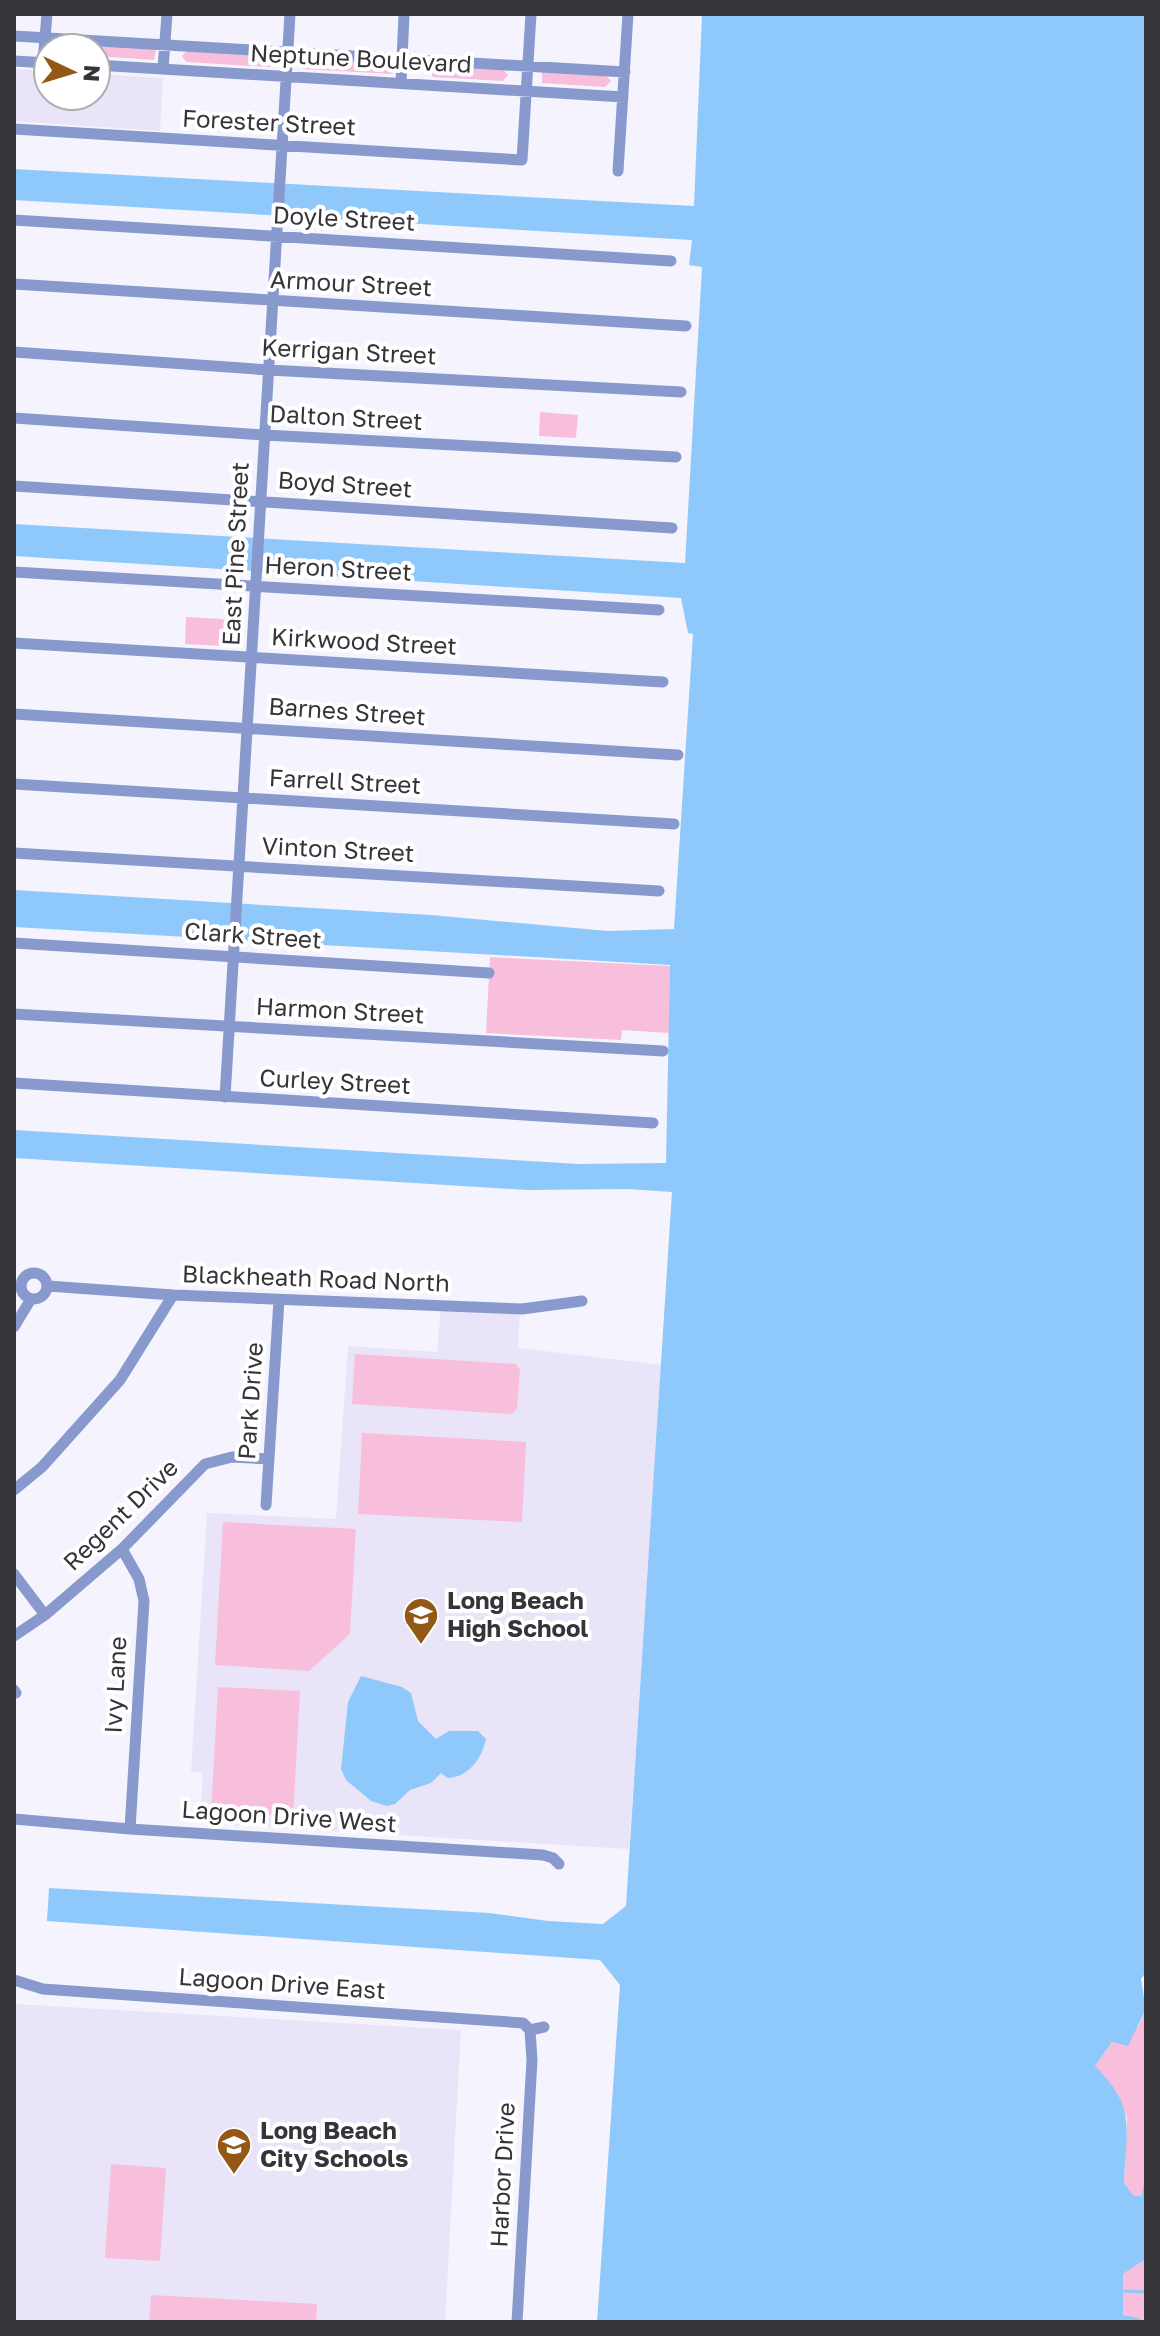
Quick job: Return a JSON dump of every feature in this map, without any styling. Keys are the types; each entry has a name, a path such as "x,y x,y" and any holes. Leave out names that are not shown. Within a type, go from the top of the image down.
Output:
{"street":[{"path":"163,69 167,14"},
{"name":"East Pine Street","path":"225,1097 290,14"},
{"path":"401,83 404,14"},
{"path":"526,91 531,14"},
{"path":"618,171 628,14"},
{"name":"Neptune Boulevard","path":"112,42 625,72"},
{"name":"Neptune Boulevard","path":"112,66 623,97"},
{"name":"Forester Street","path":"14,129 522,160 526,91"},
{"name":"Doyle Street","path":"14,220 277,232 671,261"},
{"name":"Armour Street","path":"14,284 686,326"},
{"name":"Kerrigan Street","path":"14,352 269,370 681,392"},
{"name":"Dalton Street","path":"14,418 676,457"},
{"name":"Boyd Street","path":"14,486 672,528"},
{"name":"Heron Street","path":"14,572 256,582 659,610"},
{"name":"Kirkwood Street","path":"14,643 663,682"},
{"name":"Barnes Street","path":"14,714 678,755"},
{"name":"Farrell Street","path":"14,784 674,824"},
{"name":"Vinton Street","path":"14,853 659,891"},
{"name":"Clark Street","path":"14,943 234,952 489,973"},
{"name":"Harmon Street","path":"14,1014 663,1051"},
{"name":"Curley Street","path":"14,1083 653,1123"},
{"path":"38,1273 45,1278 48,1286 43,1297 31,1299 24,1295 20,1274 38,1273"},
{"name":"Blackheath Road North","path":"48,1286 173,1295 522,1309 582,1301"},
{"path":"14,1490 42,1467 120,1380 173,1295"},
{"path":"14,1327 31,1299"},
{"name":"Park Drive","path":"266,1505 279,1300"},
{"name":"Regent Drive","path":"14,1636 45,1615 122,1549 205,1464 232,1457 269,1459"},
{"name":"Ivy Lane","path":"122,1549 139,1579 144,1601 130,1829"},
{"path":"14,1574 45,1615"},
{"name":"Lagoon Drive West","path":"14,1819 543,1855 559,1864"},
{"name":"Lagoon Drive East","path":"14,1980 43,1989 523,2023 530,2030 544,2027"},
{"name":"Harbor Drive","path":"517,2322 532,2060 530,2030"}],"shaded area":[{"path":"112,46 156,48 154,60 112,57"},
{"path":"187,50 273,56 275,61 269,67 186,62 182,56"},
{"path":"303,57 393,62 393,74 303,69"},
{"path":"434,65 503,69 508,75 503,81 433,77 429,70"},
{"path":"14,69 32,70 32,112 112,112 112,75 163,78 160,131 14,121"},
{"path":"542,71 606,75 611,81 605,87 542,83"},
{"path":"540,412 578,415 576,438 539,436"},
{"path":"186,617 241,620 240,647 185,644"},
{"path":"490,957 670,966 669,1033 622,1030 621,1040 486,1033"},
{"name":"Long Beach High School","path":"441,1307 520,1310 518,1348 662,1365 629,1849 200,1823 203,1773 191,1772 207,1513 336,1519 348,1346 437,1352"},
{"path":"355,1354 516,1364 520,1370 517,1409 512,1414 352,1404"},
{"path":"362,1433 526,1442 522,1522 358,1514"},
{"path":"223,1522 356,1529 350,1634 309,1671 215,1665"},
{"path":"218,1687 300,1691 293,1816 211,1812"},
{"name":"Long Beach City Schools","path":"14,2004 461,2030 445,2322 14,2322"},
{"path":"1146,2009 1146,2197 1133,2195 1124,2183 1127,2117 1095,2066 1112,2042 1138,2027"},
{"path":"111,2164 166,2168 160,2261 105,2258"},
{"path":"1146,2259 1146,2322 1123,2316 1123,2274"},
{"path":"151,2295 317,2304 316,2322 149,2322"}],"water":[{"path":"702,14 1146,14 1146,1972 1141,1979 1146,2009 1128,2046 1112,2042 1095,2066 1118,2094 1123,2107 1127,2133 1124,2183 1133,2195 1146,2197 1146,2259 1123,2274 1123,2315 1144,2322 597,2322 620,1985 600,1960 47,1921 49,1888 489,1913 603,1924 626,1906 672,1192 527,1190 14,1158 14,1130 579,1164 666,1163 670,965 14,927 14,890 431,915 608,931 674,929 693,634 688,633 681,598 14,556 14,524 685,563 702,267 689,265 692,240 14,200 14,169 694,206"},
{"path":"361,1676 402,1687 411,1693 418,1721 436,1739 449,1731 478,1731 486,1739 473,1765 455,1777 448,1778 441,1773 431,1783 410,1790 395,1804 387,1806 371,1801 346,1780 341,1769 348,1702"}],"waterway":[{"path":"1143,2197 1146,2179"},
{"path":"1124,2291 1146,2292"}],"place":[{"name":"Long Beach High School","path":"421,1646"},
{"name":"Long Beach City Schools","path":"234,2176"}]}
